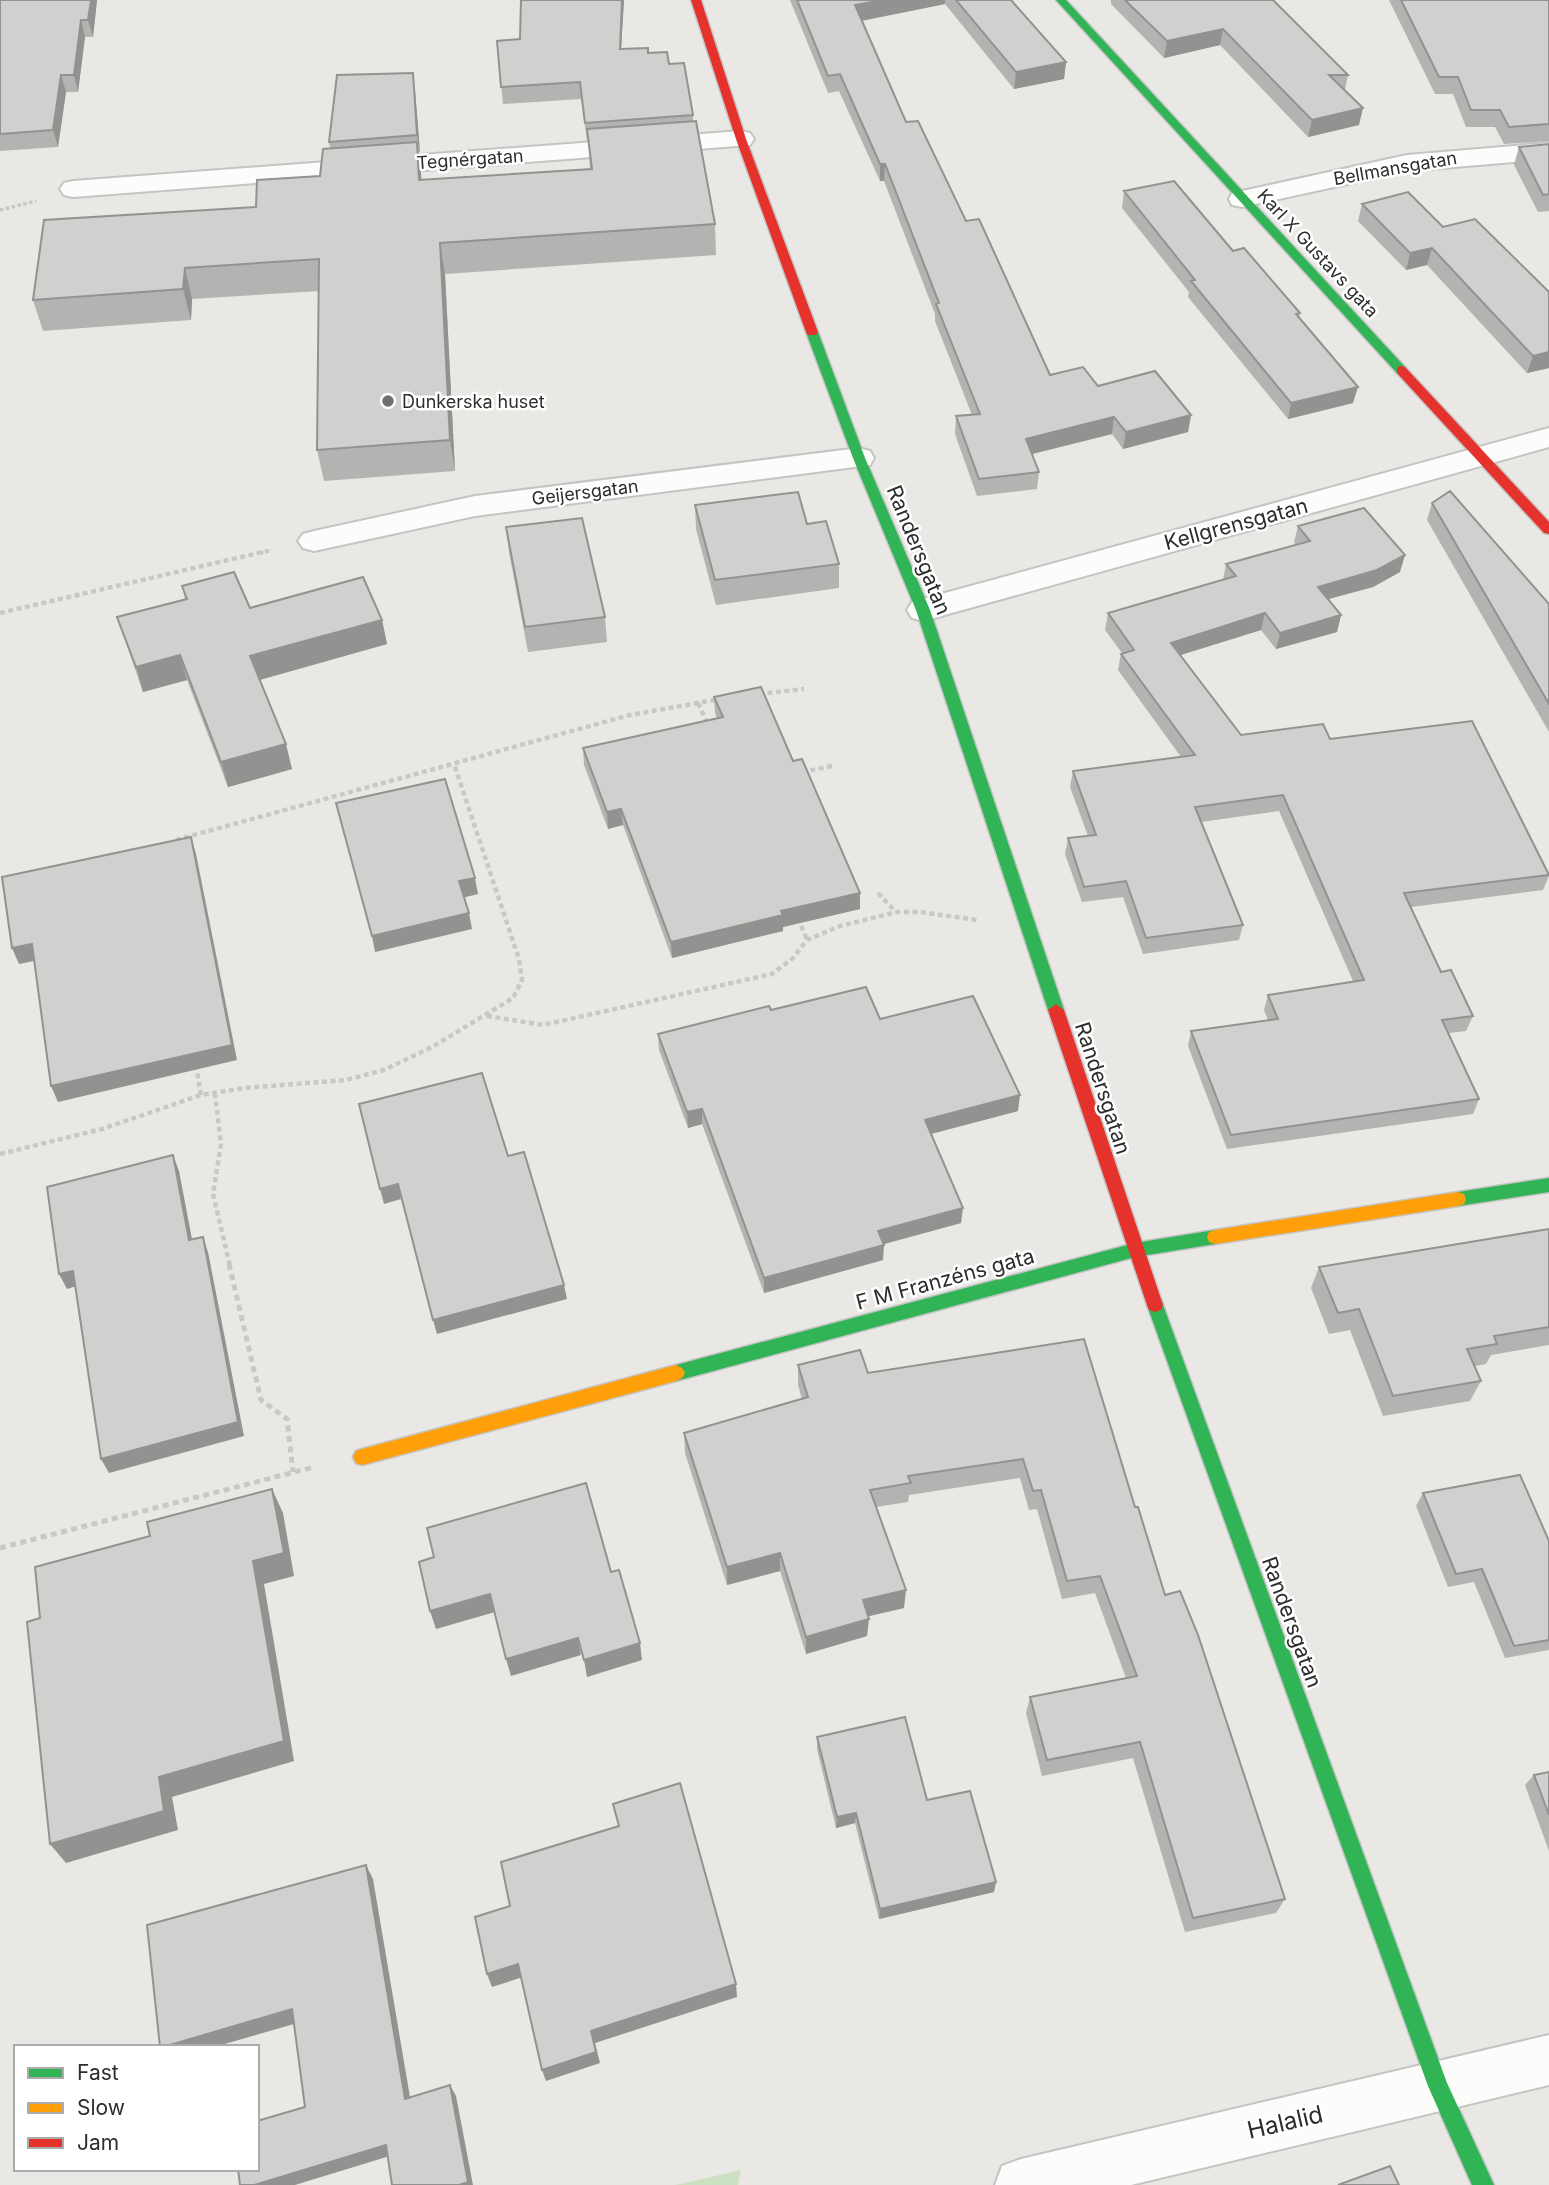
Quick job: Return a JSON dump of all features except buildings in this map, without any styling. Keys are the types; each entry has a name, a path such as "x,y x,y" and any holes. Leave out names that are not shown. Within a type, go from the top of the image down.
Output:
{"street":[{"name":"Randersgatan","path":"696,0 741,139 859,458 923,610 1135,1250 1438,2086 1483,2185"},
{"name":"Karl X Gustavs gata","path":"1061,0 1549,530"},
{"name":"Tegnérgatan","path":"73,189 741,139"},
{"name":"Bellmansgatan","path":"1242,199 1406,163 1549,151"},
{"name":"Kellgrensgatan","path":"923,610 1549,437"},
{"name":"Geijersgatan","path":"314,541 475,506 859,458"},
{"name":"F M Franzéns gata","path":"362,1457 1135,1250 1549,1185"},
{"name":"Halalid","path":"1021,2185 1549,2060"}],"path":[{"path":"0,613 314,541"},
{"path":"754,695 804,690"},
{"path":"168,846 176,840 630,715 728,697"},
{"path":"698,702 714,738"},
{"path":"0,1154 102,1129 201,1095 244,1088 345,1080 384,1070 432,1047 513,998 522,980 519,959 454,764"},
{"path":"796,773 832,766"},
{"path":"878,893 897,912"},
{"path":"486,1016 543,1026 772,974 793,958 807,940 840,926 897,912 920,912 986,921"},
{"path":"796,916 807,940"},
{"path":"194,1054 201,1095"},
{"path":"215,1093 223,1135 222,1160 213,1194 261,1400 287,1419 293,1472"},
{"path":"0,1548 293,1472 362,1457"}],"green space":[{"path":"741,2170 738,2185 675,2185 680,2184"}],"traffic: fast":[{"path":"1061,0 1401,370"},
{"path":"812,332 859,458 923,610 1056,1010"},
{"path":"1458,1199 1549,1185"},
{"path":"676,1373 1135,1250 1215,1237"},
{"path":"1155,1305 1438,2086 1483,2185"}],"traffic: slow":[{"path":"1215,1237 1458,1199"},
{"path":"362,1457 676,1373"}],"traffic: jam":[{"path":"696,0 741,139 812,332"},
{"path":"1401,370 1549,530"},
{"path":"1056,1010 1155,1305"}],"place":[{"name":"Dunkerska huset","path":"388,401"}]}
